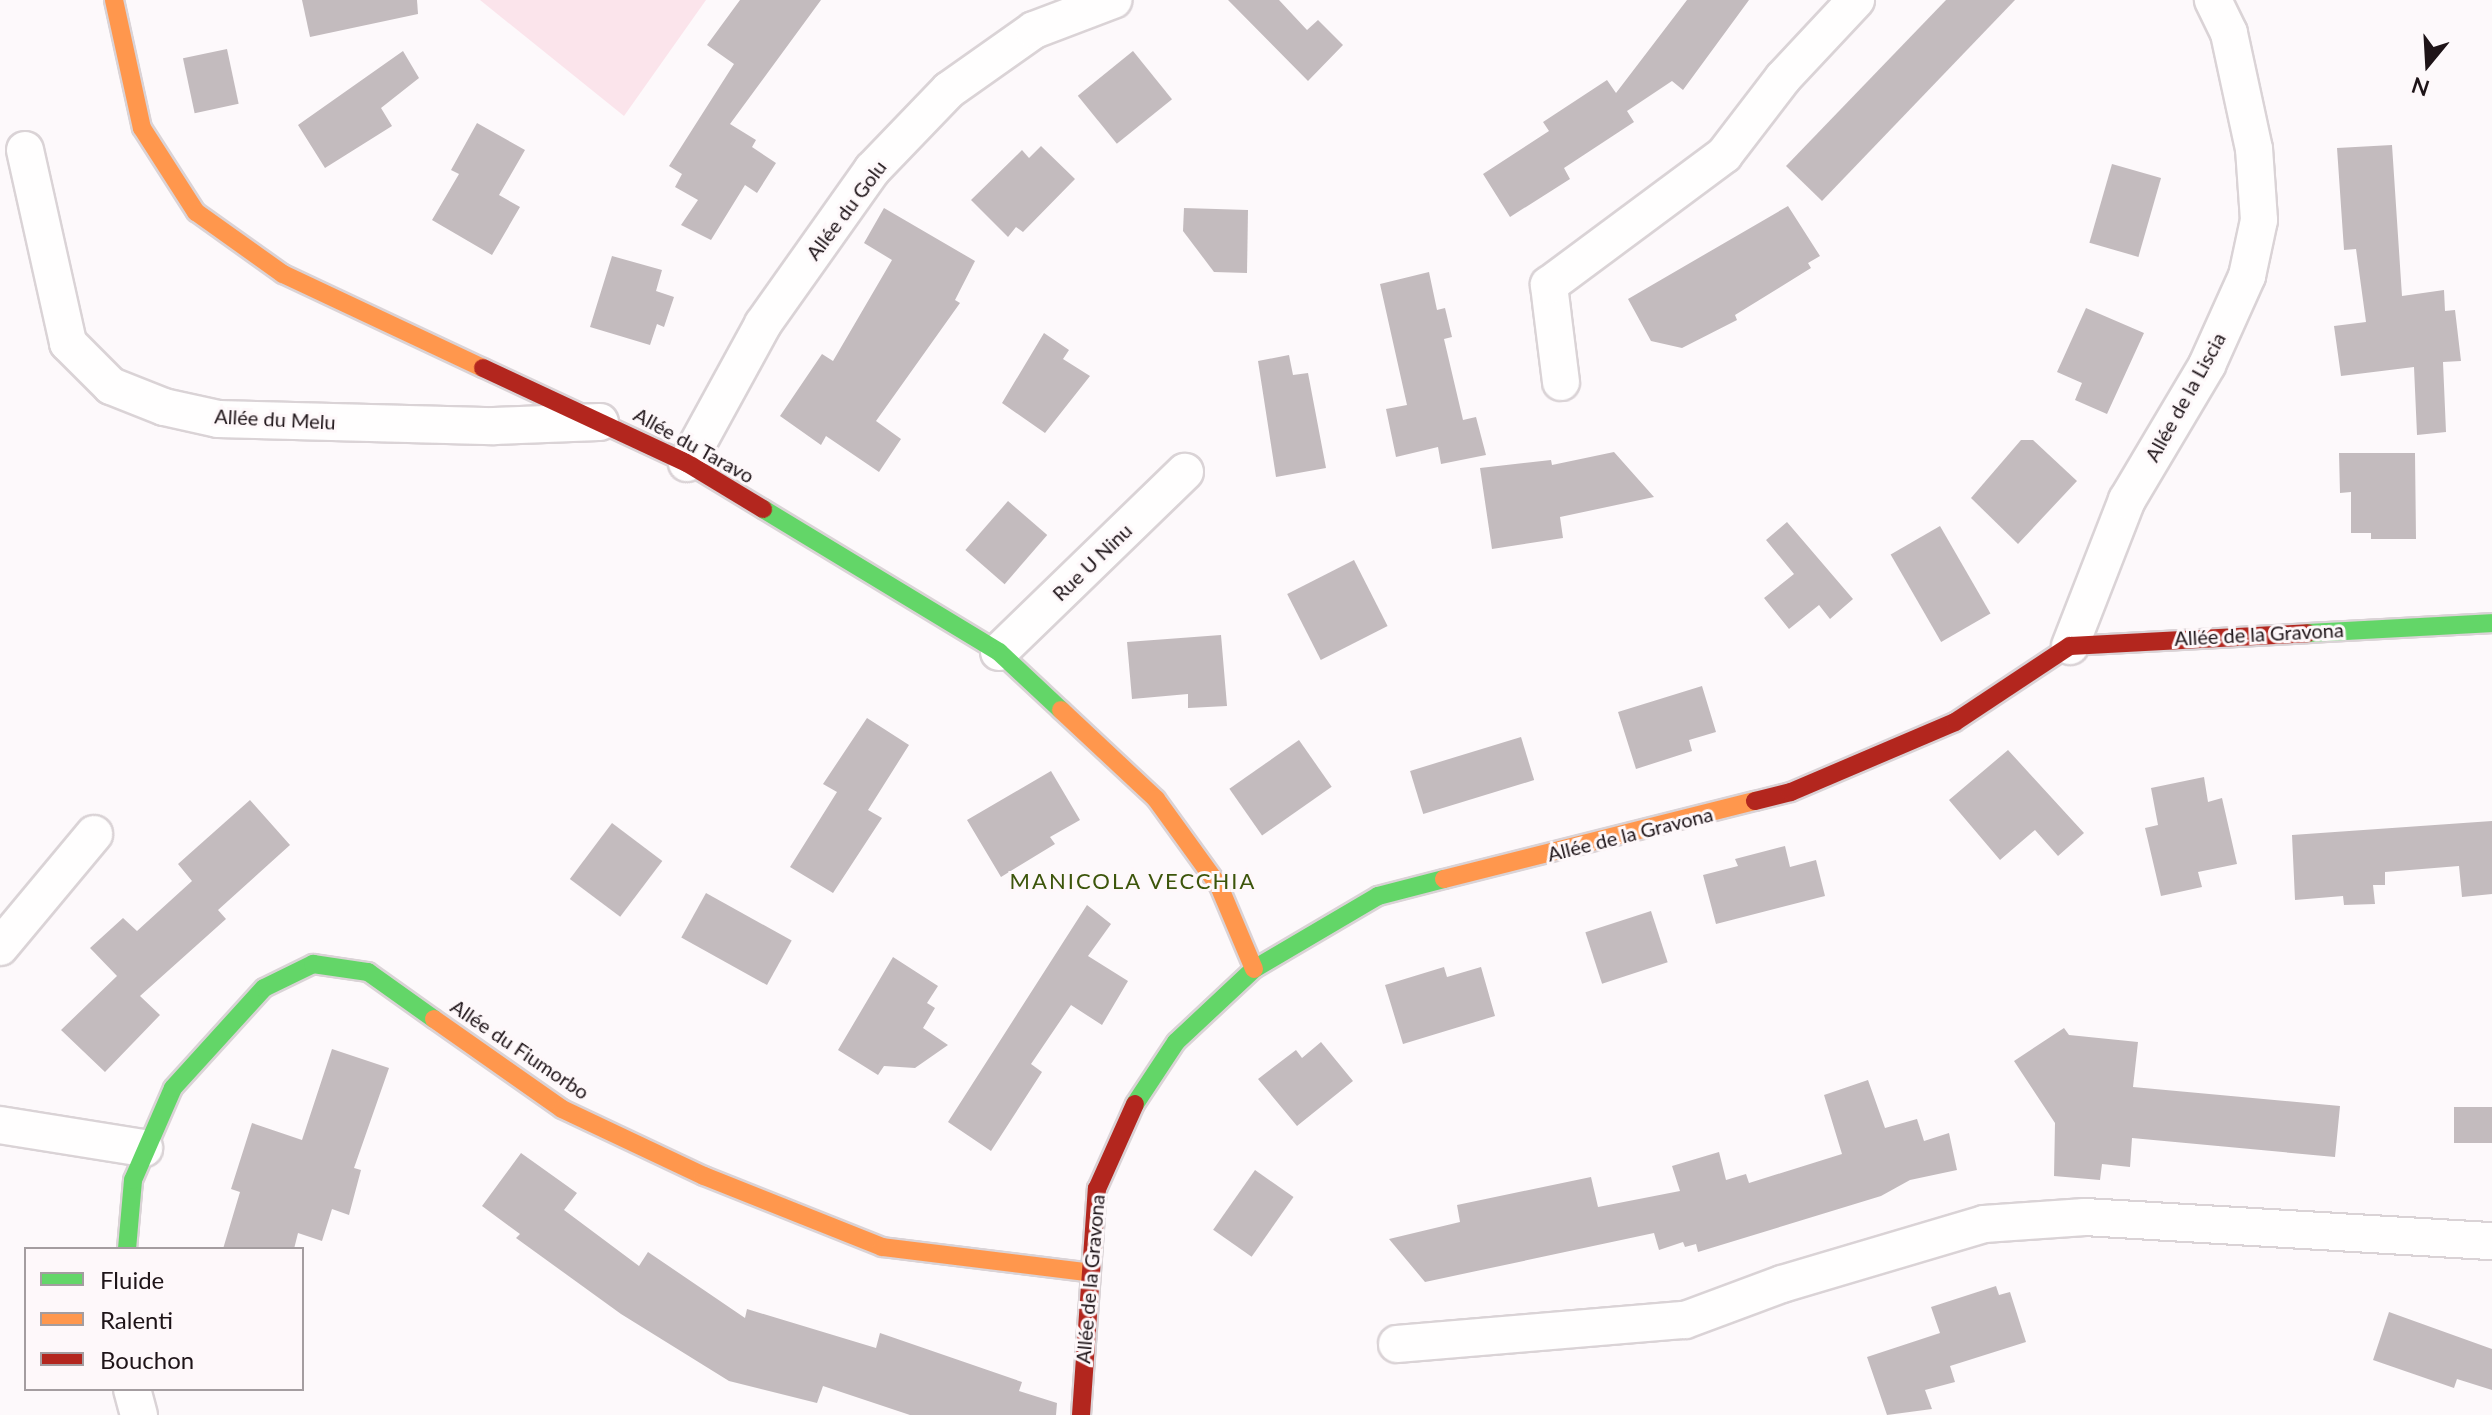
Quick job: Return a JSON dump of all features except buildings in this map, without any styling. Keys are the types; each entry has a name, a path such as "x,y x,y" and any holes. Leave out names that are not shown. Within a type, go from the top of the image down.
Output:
{"street":[{"name":"Allée du Taravo","path":"114,0 142,128 196,212 283,274 606,422 687,463 999,652 1156,799 1219,886 1254,969"},
{"name":"Allée du Golu","path":"687,463 763,324 872,170 949,90 1034,30 1113,0"},
{"path":"1561,382 1549,285 1724,155 1783,78 1856,0"},
{"name":"Allée de la Liscia","path":"2070,646 2127,500 2207,365 2247,276 2259,220 2254,149 2229,33 2213,0"},
{"name":"Allée du Melu","path":"25,150 68,343 111,386 164,407 218,419 494,426 606,422"},
{"name":"Rue U Ninu","path":"999,652 1185,472"},
{"name":"Allée de la Gravona","path":"1081,1415 1087,1272 1097,1189 1132,1108 1176,1042 1254,969 1378,896 1791,792 1955,722 2070,646 2492,623"},
{"path":"0,947 94,834"},
{"name":"Allée du Fiumorbo","path":"127,1247 133,1180 144,1148 173,1088 264,988 313,964 368,972 562,1109 793,1212 882,1247 1087,1272"},
{"path":"0,1125 144,1148"},
{"path":"1397,1344 1685,1320 1782,1284 1984,1224 2085,1217 2492,1241"},
{"path":"133,1391 139,1415"}],"shaded area":[{"path":"480,0 706,0 624,116"}],"traffic: fast":[{"path":"763,509 999,652 1061,710"},
{"path":"2308,633 2492,623"},
{"path":"1135,1104 1176,1042 1254,969 1378,896 1444,879"},
{"path":"127,1247 133,1180 173,1088 264,988 313,964 368,972 434,1019"}],"traffic: slow":[{"path":"114,0 142,128 196,212 283,274 483,368"},
{"path":"1061,710 1156,799 1219,886 1254,969"},
{"path":"1444,879 1755,801"},
{"path":"434,1019 562,1109 704,1176 882,1247 1087,1272"}],"traffic: jam":[{"path":"483,368 687,463 763,509"},
{"path":"1755,801 1791,792 1955,722 2070,646 2308,633"},
{"path":"1081,1415 1097,1189 1135,1104"}],"district":[{"name":"MANICOLA VECCHIA","path":"1133,881"}]}
